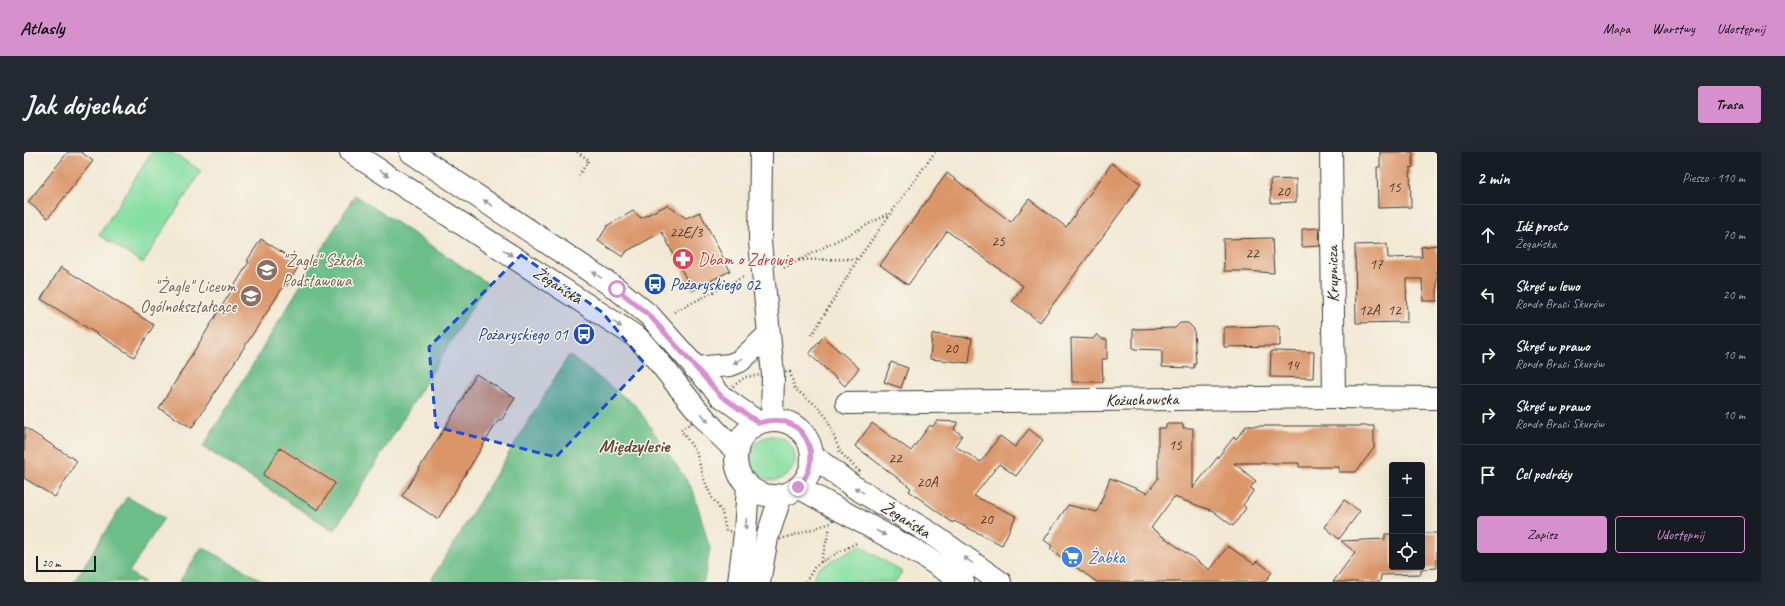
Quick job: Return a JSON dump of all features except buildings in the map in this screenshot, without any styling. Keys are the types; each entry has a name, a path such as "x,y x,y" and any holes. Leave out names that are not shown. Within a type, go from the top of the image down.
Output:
{"street":[{"name":"Żegańska","path":"351,152 638,338 658,359 720,436 737,451"},
{"name":"Żegańska","path":"410,152 617,289 650,316 721,396 766,422"},
{"path":"761,152 760,242 772,375 766,422"},
{"name":"Krupnicza","path":"1331,152 1334,397"},
{"path":"695,368 730,365 735,363 749,353 768,335"},
{"name":"Kożuchowska","path":"847,403 1334,397 1437,398"},
{"path":"759,582 768,538 790,491 809,473 812,455 809,444 799,430 784,421 766,422 744,434 737,451 738,469 748,485 764,494 790,491"},
{"name":"Żegańska","path":"812,455 852,485 930,533 1000,582"},
{"path":"739,582 745,533 748,485"},
{"name":"Żegańska","path":"790,491 834,516 922,555 963,582"}],"path":[{"path":"577,152 589,160 579,175"},
{"path":"812,335 858,259 935,152"},
{"path":"778,271 892,212"},
{"path":"799,260 858,259"},
{"path":"674,313 744,277 744,284"},
{"path":"821,562 834,516 859,471 840,452 827,418 817,406 795,389 790,372 745,377 721,396 702,415 681,430 696,452 711,496 722,512 726,531 745,533 778,540 834,516"},
{"path":"806,582 814,568 821,562 860,540"}],"highlighted area":[{"path":"521,255 602,312 645,364 556,457 436,427 429,347"}],"green space":[{"path":"152,152 171,152 201,171 143,263 99,235"},
{"path":"355,195 487,283 334,531 203,447"},
{"path":"569,355 636,406 693,490 710,549 704,582 430,582"},
{"path":"777,436 782,437 789,442 794,449 794,467 789,474 782,479 769,480 764,479 757,474 752,467 751,454 752,449 757,442 764,437"},
{"path":"127,497 164,518 129,572 144,582 74,582"},
{"path":"859,545 902,572 895,582 811,582 818,569"},
{"path":"202,547 265,582 179,582"}],"place":[{"name":"Dbam o Zdrowie","path":"683,259"},
{"name":"\"Żagle\" Szkoła Podstawowa","path":"267,270"},
{"name":"Pożaryskiego 02","path":"655,284"},
{"name":"\"Żagle\" Liceum Ogólnokształcące","path":"251,296"},
{"name":"Pożaryskiego 01","path":"584,334"},
{"name":"Żabka","path":"1072,557"}],"district":[{"name":"Międzylesie","path":"634,445"}],"route":[{"path":"617,289 650,316 707,383 721,396 759,423 772,420 784,421 794,426 803,434 809,444 812,455 809,473 798,487"}]}
